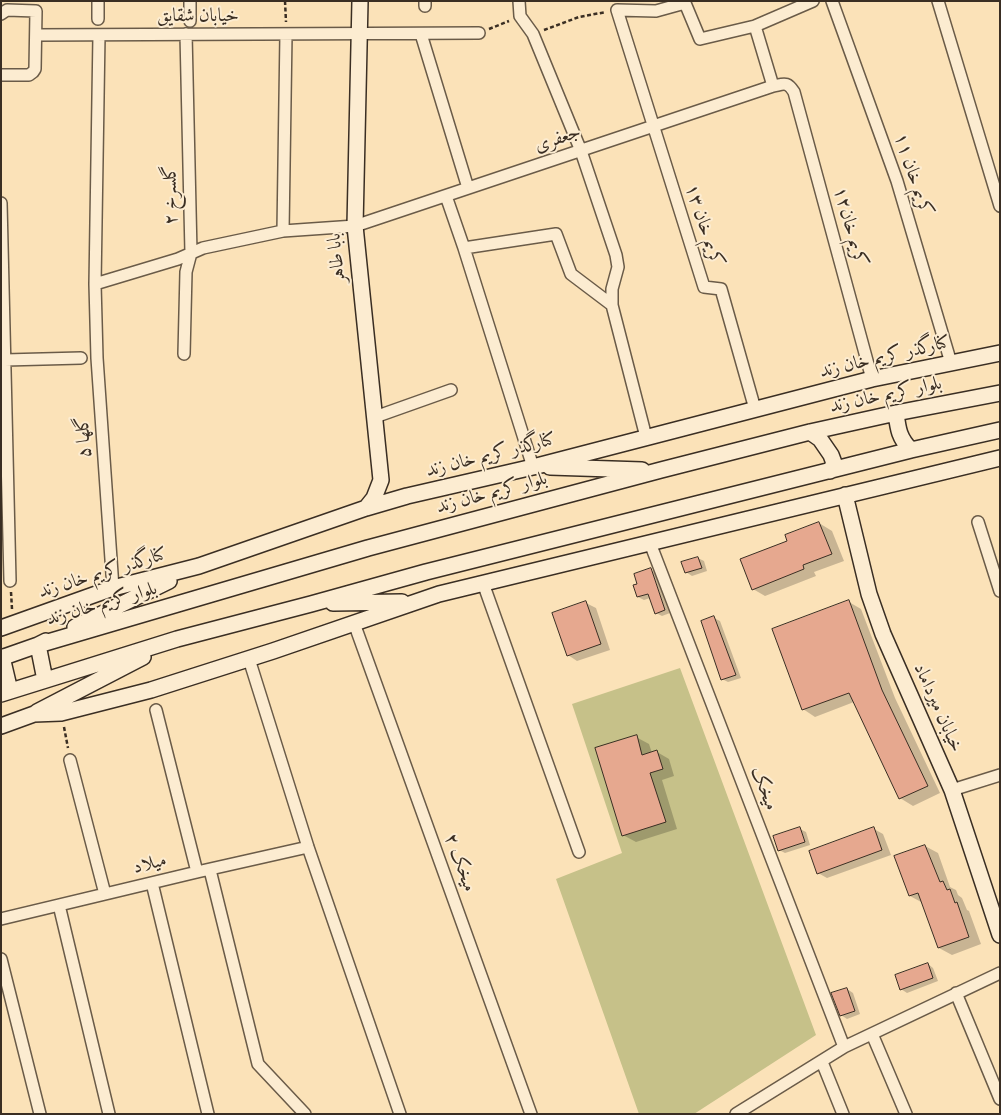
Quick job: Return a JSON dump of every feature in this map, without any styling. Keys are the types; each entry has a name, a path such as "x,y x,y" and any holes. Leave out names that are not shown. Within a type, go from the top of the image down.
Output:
{"main road":[{"name":"بابا طاهر","path":"360,1 354,226 381,480"},
{"name":"کنارگذر کریم خان زند","path":"7,626 113,588 199,566 366,508 407,496 533,467 872,379 1000,352"},
{"name":"بلوار کریم خان زند","path":"2,657 368,548 661,470 810,432 1000,393"},
{"path":"896,413 899,432 910,450"},
{"path":"2,657 5,692 177,639 462,563 910,450 1000,430"},
{"path":"810,432 820,439 831,455 834,463 830,471"},
{"path":"34,714 61,713 150,690 249,659 439,594 1000,458"},
{"path":"533,467 661,470"},
{"path":"366,508 374,498 381,480 407,496"},
{"name":"خیابان میرداماد","path":"846,495 869,594 882,634 952,790 1000,935"},
{"path":"45,680 38,645 199,566"},
{"path":"311,604 415,602"},
{"path":"1,726 34,714 177,639"}],"street":[{"path":"98,1 98,19"},
{"path":"190,1 190,21"},
{"path":"519,1 520,16 532,34 581,151 616,255 618,267 612,289 612,305 646,437"},
{"path":"653,126 617,10 656,11 685,2 700,39 755,26 813,1"},
{"name":"کریم خان ۱۱","path":"832,1 897,181 951,363"},
{"path":"938,1 1000,206"},
{"path":"1,14 7,10 36,6 35,69 29,75 1,75"},
{"path":"755,26 773,86"},
{"name":"خیابان شقایق","path":"36,35 479,33"},
{"name":"گلسرخ ۲","path":"184,354 186,272 191,253 186,34"},
{"path":"283,231 286,34"},
{"path":"421,34 468,188"},
{"name":"گلها ۵","path":"99,35 95,284 97,358 113,588"},
{"name":"جعفری","path":"95,284 178,259 203,248 283,231 354,226 773,86 786,83 790,85"},
{"name":"کریم خان۱۲","path":"790,85 794,92 872,379"},
{"name":"کریم خان ۱۳","path":"653,126 704,287 721,289 755,409"},
{"path":"446,196 533,467"},
{"path":"1,203 5,360 5,504 10,581"},
{"path":"464,248 556,234 571,274 612,305"},
{"path":"5,360 81,358"},
{"path":"375,417 451,390"},
{"path":"978,522 1000,591"},
{"name":"میخک","path":"650,543 844,1047"},
{"path":"484,583 579,852"},
{"name":"میخک ۲","path":"354,623 531,1114"},
{"path":"249,659 308,847 400,1114"},
{"path":"156,710 197,872"},
{"path":"70,760 105,894"},
{"path":"952,790 1000,775"},
{"name":"میلاد","path":"1,919 308,847"},
{"path":"210,870 258,1064 305,1114"},
{"path":"152,884 208,1114"},
{"path":"59,905 108,1114"},
{"path":"1,959 40,1114"},
{"path":"736,1114 752,1109 844,1047 1000,973"},
{"path":"956,993 1000,1099"},
{"path":"872,1034 906,1114"},
{"path":"822,1062 843,1114"}],"path":[{"path":"285,1 286,34"},
{"path":"532,34 579,17 617,10"},
{"path":"479,33 520,16"},
{"path":"7,626 10,581"},
{"path":"61,713 70,760"}],"shaded area":[{"path":"680,668 816,1035 694,1114 639,1114 556,879 622,853 572,704"}],"building":[{"path":"819,522 832,554 803,565 804,569 752,590 740,559 787,541 785,535"},
{"path":"698,557 702,568 685,573 681,562"},
{"path":"651,568 665,610 655,614 648,594 637,597 633,585 637,584 634,574"},
{"path":"849,600 882,690 928,786 899,799 849,693 802,710 772,629"},
{"path":"586,601 601,644 567,656 552,613"},
{"path":"714,616 736,675 721,680 701,621"},
{"path":"637,735 642,755 657,750 663,769 650,773 666,822 622,836 595,748"},
{"path":"800,827 805,842 778,851 773,836"},
{"path":"874,827 882,850 817,874 809,851"},
{"path":"925,845 940,882 943,881 947,890 950,889 955,903 957,902 969,937 938,948 918,893 909,896 894,856"},
{"path":"928,963 933,978 900,990 895,975"},
{"path":"847,988 855,1011 840,1016 831,993"}]}
